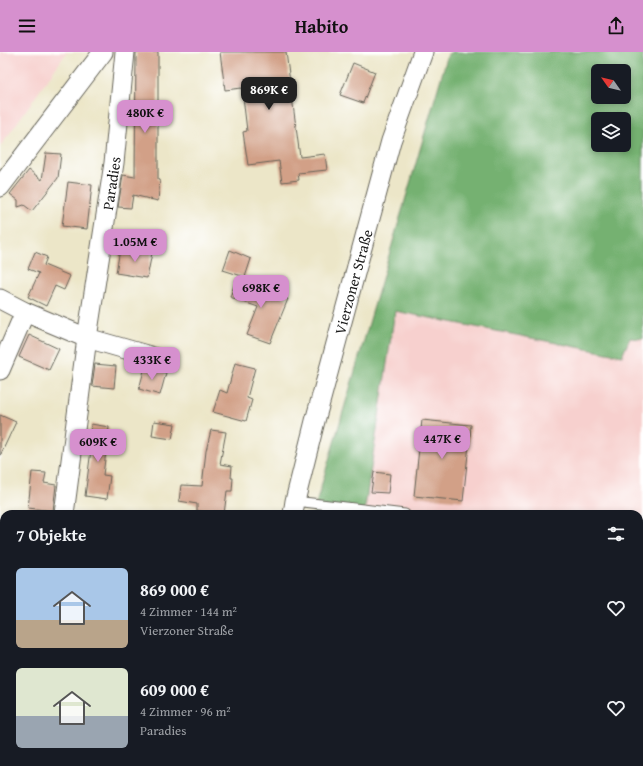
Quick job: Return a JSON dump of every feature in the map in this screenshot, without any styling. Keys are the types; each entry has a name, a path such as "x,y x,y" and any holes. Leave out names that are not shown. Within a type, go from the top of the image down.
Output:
{"street":[{"path":"0,187 103,52"},
{"name":"Paradies","path":"65,510 87,338 114,163 125,52"},
{"name":"Vierzoner Straße","path":"294,507 314,421 391,141 423,52"},
{"path":"0,299 25,312 87,338 164,360"},
{"path":"0,370 25,312"}],"lane":[{"path":"294,507 342,510"}],"shaded area":[{"path":"0,52 67,52 0,147"},
{"path":"395,311 622,356 630,337 643,339 643,510 365,510"}],"green space":[{"path":"452,52 643,52 643,339 630,338 622,356 395,311 365,510 314,510 448,54"}],"building":[{"path":"136,52 158,52 158,179 160,180 158,201 133,195 131,208 118,207 123,175 135,177"},
{"path":"220,52 286,52 300,157 325,154 327,170 298,173 299,180 282,182 279,161 248,165 243,132 247,131 242,88 225,90"},
{"path":"353,63 375,72 363,103 340,95"},
{"path":"46,153 61,154 58,178 32,211 24,205 18,207 18,200 10,194 29,170 42,180"},
{"path":"68,182 92,185 87,229 62,226"},
{"path":"154,243 147,278 116,273 120,249 140,253"},
{"path":"230,250 251,259 245,277 223,270"},
{"path":"35,252 47,257 44,265 70,276 64,290 55,286 46,306 28,297 39,273 28,269"},
{"path":"236,280 288,299 270,343 247,335 258,307 230,297"},
{"path":"29,335 59,349 49,370 19,357"},
{"path":"235,363 255,368 247,398 252,400 246,421 213,412 220,390 227,393"},
{"path":"95,364 116,366 114,388 92,386"},
{"path":"145,367 166,373 160,395 139,389"},
{"path":"0,415 16,422 0,456"},
{"path":"422,420 471,425 463,501 414,496"},
{"path":"154,421 175,424 172,439 152,436"},
{"path":"91,424 109,427 103,475 110,476 107,499 85,496 91,450 88,450"},
{"path":"211,430 226,432 220,464 232,466 231,478 233,478 232,491 227,491 225,510 197,510 197,504 179,501 181,485 202,486 206,451"},
{"path":"32,472 46,473 44,483 56,485 53,510 28,508"},
{"path":"374,472 390,474 388,493 371,492"}]}
